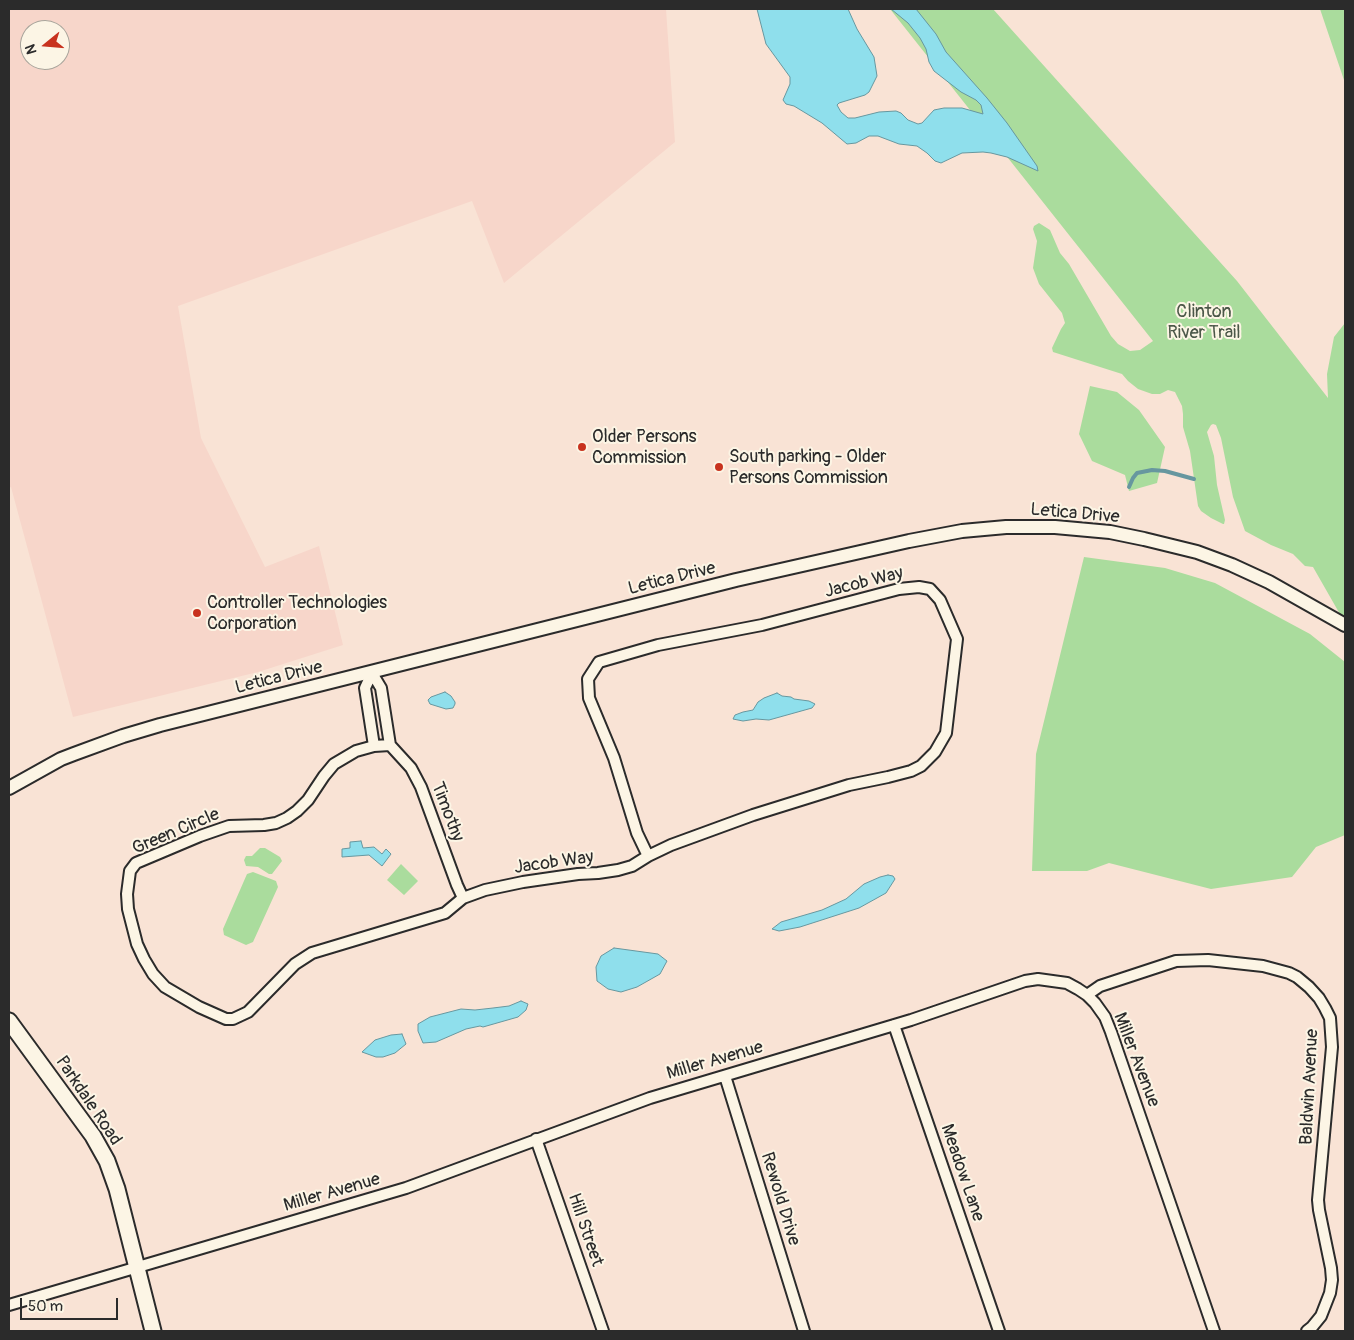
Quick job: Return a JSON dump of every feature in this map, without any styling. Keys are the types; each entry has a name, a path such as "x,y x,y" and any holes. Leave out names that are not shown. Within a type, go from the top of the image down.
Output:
{"main road":[{"name":"Parkdale Road","path":"9,1021 100,1148 117,1189 153,1331"}],"street":[{"name":"Letica Drive","path":"9,788 61,759 123,736 160,725 736,580 962,531 1006,527 1055,527 1110,532 1144,539 1197,552 1232,565 1269,582 1345,624"},
{"name":"Jacob Way","path":"463,898 485,890 523,882 578,874 598,874 632,866 670,845 753,815 849,784 888,777 921,766 935,752 946,733 957,639 940,600 930,589 919,586 899,589 762,625 658,644 599,662 588,679 589,698 614,758 637,833 648,856"},
{"path":"372,672 381,688 390,745 374,746 365,688 372,672"},
{"name":"Timothy","path":"390,745 411,768 421,787 463,898"},
{"name":"Green Circle","path":"374,746 356,751 334,764 308,800 287,818 276,823 264,825 229,826 136,863 130,871 127,894 128,909 137,944 144,959 153,974 165,986 199,1007 226,1019 233,1019 248,1012 295,964 312,954 445,913 463,898"},
{"name":"Baldwin Avenue","path":"1087,995 1100,986 1176,961 1191,960 1263,966 1288,973 1308,986 1319,998 1330,1018 1332,1048 1318,1200 1332,1280 1330,1293 1321,1316 1307,1331"},
{"name":"Miller Avenue","path":"9,1304 406,1188 650,1098 894,1025 1025,981 1046,979 1067,983 1087,995 1105,1017 1214,1331"},
{"name":"Meadow Lane","path":"894,1025 999,1331"},
{"name":"Rewold Drive","path":"725,1076 804,1331"},
{"name":"Hill Street","path":"536,1139 603,1331"}],"shaded area":[{"path":"9,9 666,9 675,142 504,283 472,201 178,306 201,438 265,567 319,546 343,645 258,672 73,717 11,487 9,488"}],"green space":[{"name":"Clinton River Trail","path":"890,9 993,9 1237,281 1328,398 1327,374 1334,337 1345,323 1345,623 1313,567 1305,566 1293,554 1245,531 1233,497 1221,438 1216,425 1211,425 1207,432 1214,456 1217,485 1225,520 1224,524 1211,518 1201,511 1198,506 1190,451 1183,427 1182,406 1175,392 1168,390 1160,394 1152,394 1138,389 1122,374 1053,352 1052,348 1065,323 1062,313 1039,284 1033,268 1037,241 1033,229 1039,223 1050,230 1060,253 1069,264 1111,336 1118,344 1130,351 1140,350 1153,341"},
{"path":"1320,9 1345,9 1345,83"},
{"path":"1090,386 1117,392 1139,410 1165,447 1157,483 1129,491 1125,475 1092,461 1079,434"},
{"path":"1084,557 1165,568 1215,583 1310,634 1345,662 1345,835 1316,847 1292,877 1211,889 1109,863 1087,871 1032,871 1036,754"},
{"path":"260,848 265,848 280,857 282,861 272,874 258,867 246,866 244,860 246,856 252,856"},
{"path":"401,864 418,881 404,895 387,880"},
{"path":"253,872 276,881 278,887 253,942 246,945 224,935 223,929 247,874"}],"water":[{"path":"757,9 848,9 857,29 874,57 877,76 869,92 865,95 837,105 848,118 896,111 908,120 918,124 922,123 934,110 944,108 962,108 983,114 981,105 976,100 961,92 934,71 920,38 908,23 891,9 916,9 936,34 946,52 1007,123 1037,166 1038,171 1007,157 983,152 962,153 941,163 935,161 917,146 899,144 878,136 869,136 856,143 847,144 822,123 794,106 786,104 783,100 790,84 790,77 766,44"},
{"path":"445,692 455,702 453,708 446,709 430,704 428,700 431,697"},
{"path":"777,693 815,704 812,708 769,720 743,721 733,719 735,715 753,710 758,702"},
{"path":"361,841 363,848 374,847 382,854 386,849 391,854 382,866 369,855 342,857 342,849 350,848 350,842"},
{"path":"888,875 893,876 895,879 886,893 859,908 800,927 779,931 772,929 781,922 822,910 846,899 864,884"},
{"path":"614,948 658,954 667,961 660,974 637,987 621,992 608,989 597,981 596,967 601,956"},
{"path":"521,1001 528,1004 526,1010 518,1017 483,1027 466,1029 436,1042 423,1043 418,1031 418,1024 430,1017 461,1009 475,1010 509,1006"},
{"path":"402,1034 406,1044 395,1053 376,1057 362,1052 375,1040"}],"waterway":[{"path":"1129,487 1137,473 1152,470 1165,471 1194,479"}],"place":[{"name":"Older Persons Commission","path":"582,447"},
{"name":"South parking - Older Persons Commission","path":"719,467"},
{"name":"Controller Technologies Corporation","path":"197,613"}]}
